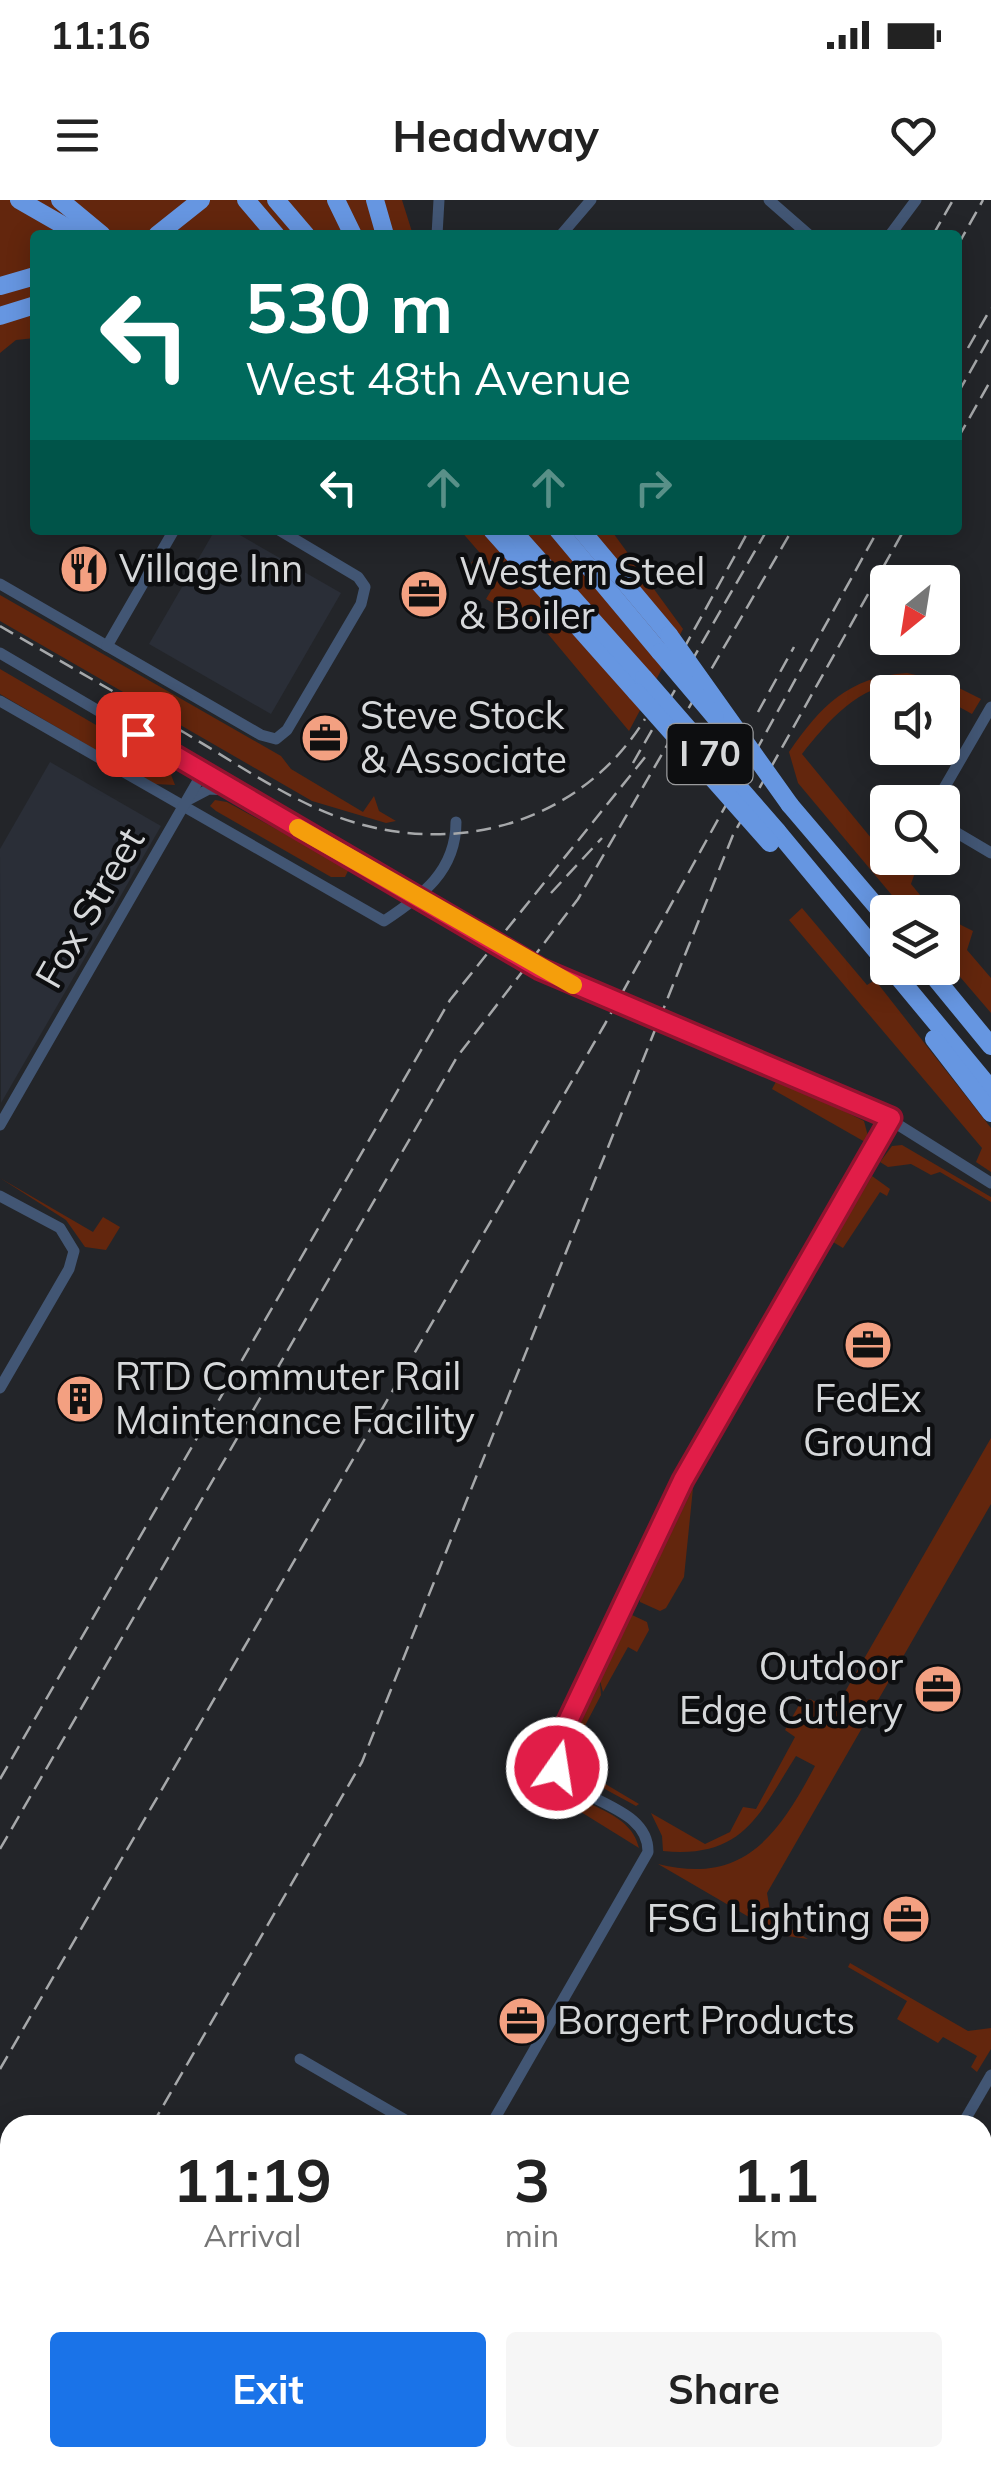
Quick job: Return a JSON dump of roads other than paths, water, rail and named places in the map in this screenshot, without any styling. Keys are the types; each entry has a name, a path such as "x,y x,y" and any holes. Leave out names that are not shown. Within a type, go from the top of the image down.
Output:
{"highway":[{"path":"18,200 71,230"},
{"path":"60,200 96,230"},
{"path":"164,230 202,200"},
{"path":"246,200 272,230"},
{"path":"276,200 302,230"},
{"path":"336,200 351,230"},
{"path":"375,200 384,230"},
{"path":"0,286 30,277"},
{"path":"0,316 30,307"},
{"path":"497,535 640,685"},
{"name":"I 70","path":"520,535 640,685 831,899 991,1089"},
{"name":"I 70","path":"562,535 870,899"},
{"path":"585,535 670,635 790,804"},
{"path":"941,985 991,1046"},
{"path":"904,987 934,1038 991,1113"}],"street":[{"path":"437,230 439,200"},
{"path":"565,230 591,200"},
{"path":"769,200 804,230"},
{"path":"894,230 916,200"},
{"path":"108,646 171,535"},
{"path":"0,584 261,735 276,739 288,730 361,604 366,587 358,576 288,535"},
{"path":"0,652 554,976 891,1118 991,1182"},
{"path":"0,701 384,921 426,894 451,854 456,822"},
{"path":"946,785 991,707"},
{"name":"Fox Street","path":"0,1125 203,772"},
{"path":"184,806 209,789 237,792"},
{"path":"960,834 991,852"},
{"path":"497,2115 648,1852 644,1833 630,1818 569,1782 556,1762 559,1740 683,1480 891,1118"},
{"path":"0,1196 66,1232 74,1257 0,1388"},
{"path":"300,2059 397,2115"},
{"path":"968,2115 991,2075"}],"railway":[{"path":"936,230 953,200"},
{"path":"962,238 983,200"},
{"path":"968,348 991,308"},
{"path":"962,386 991,335"},
{"path":"962,431 991,380"},
{"path":"672,670 746,535"},
{"path":"633,763 764,535"},
{"path":"0,1849 457,1057 578,899 789,535"},
{"path":"0,2069 605,1024 875,535"},
{"path":"158,2115 362,1762 733,835 901,535"},
{"path":"0,626 279,789 338,817 382,829 425,834 469,832 510,823 550,807 586,785 618,755 645,719"},
{"path":"758,712 794,647"},
{"path":"0,1779 450,1000 646,756"},
{"path":"551,893 602,838"}],"place":[{"name":"Village Inn","path":"84,569"},
{"name":"Western Steel & Boiler","path":"424,594"},
{"name":"Steve Stock & Associate","path":"325,738"},
{"name":"FedEx Ground","path":"868,1345"},
{"name":"RTD Commuter Rail Maintenance Facility","path":"80,1399"},
{"name":"Outdoor Edge Cutlery","path":"938,1689"},
{"name":"FSG Lighting","path":"906,1919"},
{"name":"Borgert Products","path":"522,2021"}]}
